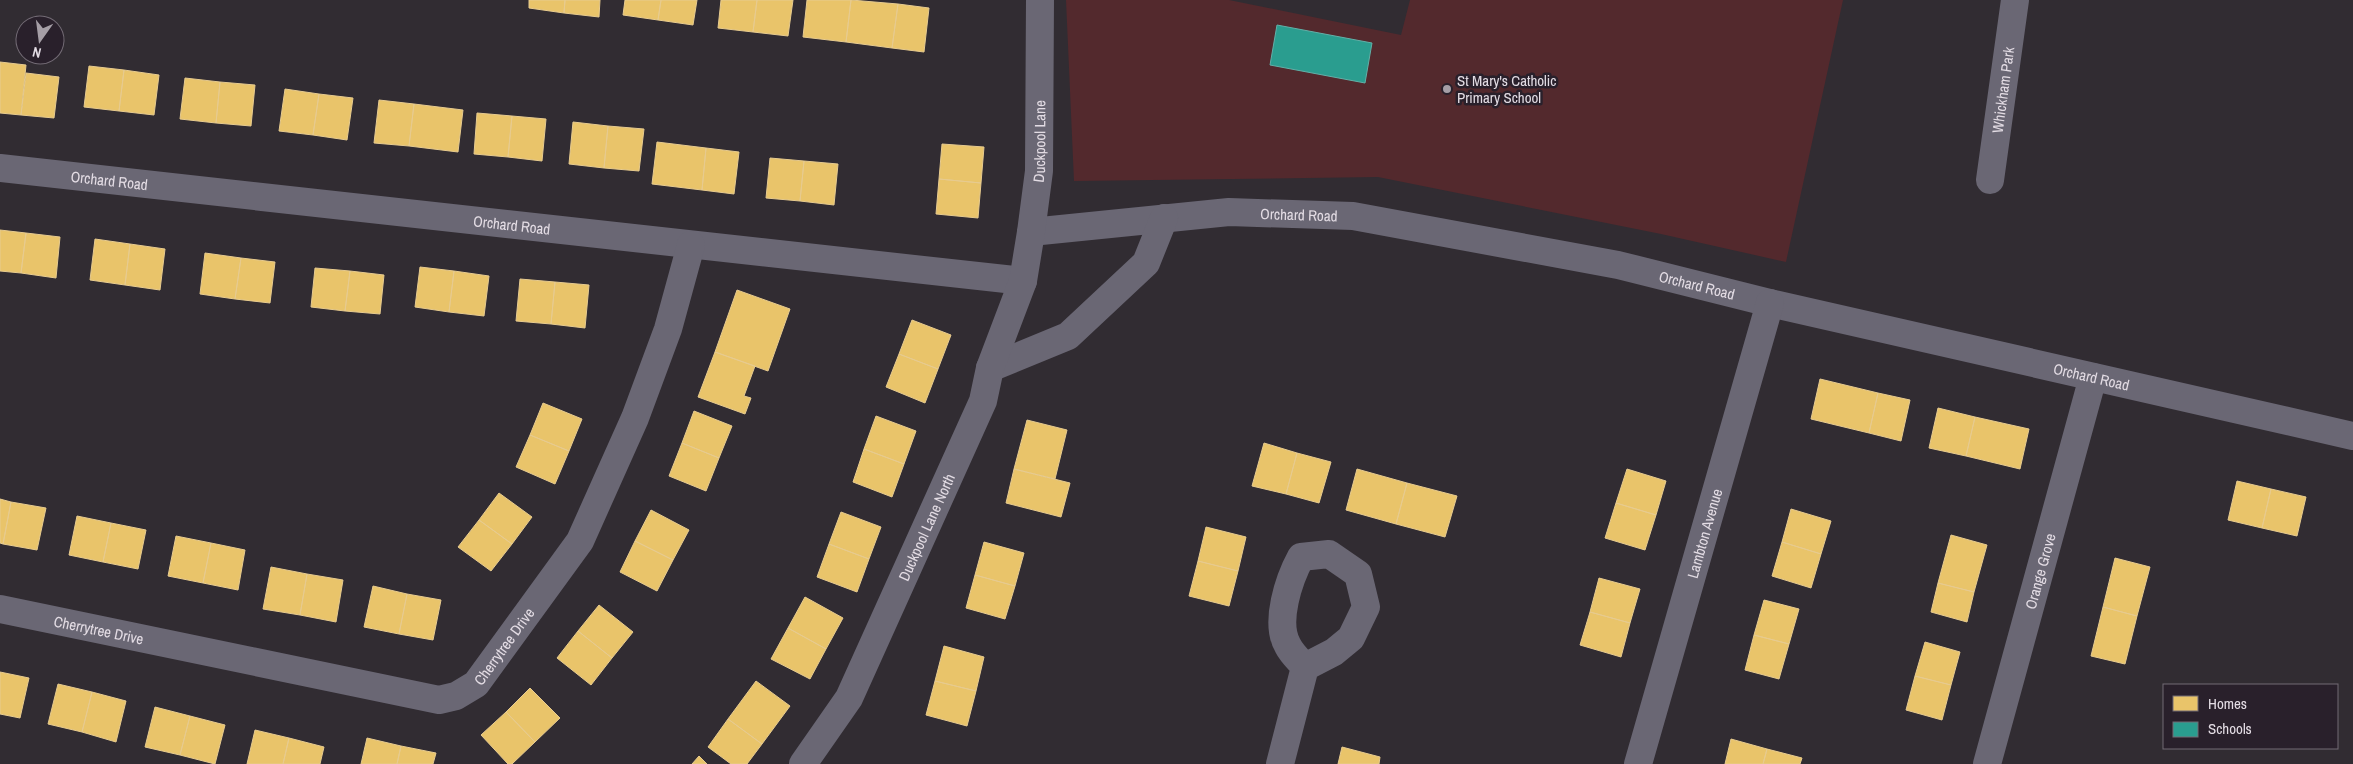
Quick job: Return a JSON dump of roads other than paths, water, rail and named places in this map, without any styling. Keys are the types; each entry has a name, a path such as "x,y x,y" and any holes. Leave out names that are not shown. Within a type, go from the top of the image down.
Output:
{"street":[{"name":"Duckpool Lane","path":"1023,281 1039,171 1040,0"},
{"name":"Whickham Park","path":"1990,180 2015,0"},
{"name":"Orchard Road","path":"0,168 1023,281"},
{"name":"Orchard Road","path":"1031,232 1229,212 1353,216 1618,265 1770,303 2353,436"},
{"path":"990,368 1068,336 1146,263 1164,218"},
{"name":"Cherrytree Drive","path":"0,609 439,700 456,696 476,684 580,542 635,418 668,329 691,245"},
{"name":"Duckpool Lane North","path":"804,764 849,698 983,401 990,368 1023,281"},
{"name":"Lambton Avenue","path":"1638,764 1770,303"},
{"name":"Orange Grove","path":"1987,764 2093,377"},
{"path":"1280,764 1305,667"}],"place":[{"name":"St Mary's Catholic Primary School","path":"1447,89"}]}
